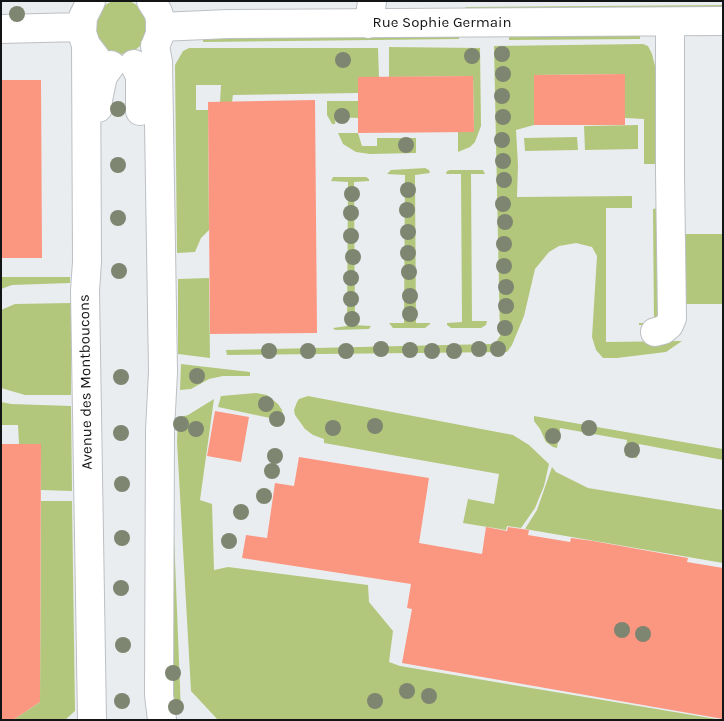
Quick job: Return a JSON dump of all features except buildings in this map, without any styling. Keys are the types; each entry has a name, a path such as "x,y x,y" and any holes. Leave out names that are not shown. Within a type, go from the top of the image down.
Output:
{"street":[{"path":"151,1 158,12 163,372 160,460 160,695 162,720"},
{"name":"Rue Sophie Germain","path":"158,37 228,24 370,12 670,22 723,21"},
{"path":"1,29 84,16 96,58 122,65 140,76 146,720"},
{"name":"Avenue des Montboucons","path":"84,16 87,262 85,291 92,720"},
{"path":"655,332 669,326 672,318 670,22"},
{"path":"106,720 98,100 103,76 122,65 146,57 158,37"}],"green space":[{"path":"121,0 131,2 140,8 146,17 148,27 146,37 140,46 131,52 121,54 111,52 102,46 96,37 94,27 96,17 102,8 111,2"},
{"path":"723,5 723,11 468,10 465,7"},
{"path":"640,32 640,39 509,40 509,34"},
{"path":"459,34 459,39 203,42 203,36"},
{"path":"643,44 648,46 652,54 657,74 657,164 644,164 644,119 625,118 625,74 534,75 534,125 516,130 517,197 632,196 632,208 606,208 606,342 682,341 666,352 603,358 596,350 592,337 597,256 592,247 576,243 559,246 549,252 535,269 524,316 512,345 507,352 227,355 226,350 491,344 496,342 500,336 494,46"},
{"path":"389,47 480,48 481,126 475,142 470,147 458,152 458,132 474,132 473,76 389,77"},
{"path":"189,48 378,48 379,77 358,77 358,93 233,95 232,102 220,102 221,85 196,85 196,110 208,110 209,230 201,238 195,252 177,253 175,65 183,51"},
{"path":"327,101 358,101 358,118 336,117 335,124 332,124 327,115"},
{"path":"638,125 638,149 585,150 584,126"},
{"path":"338,133 358,133 362,146 377,146 377,138 416,138 416,153 370,154 356,152 343,144"},
{"path":"577,137 578,150 525,151 524,138"},
{"path":"425,168 430,173 415,175 416,323 430,324 425,328 393,328 389,323 404,323 405,175 387,174 391,170"},
{"path":"450,170 483,170 485,174 471,174 472,321 487,321 486,325 481,328 451,328 447,325 447,323 462,322 461,174 446,174"},
{"path":"333,177 366,177 369,179 369,181 354,182 355,325 371,326 369,329 335,330 333,328 347,326 348,182 331,181"},
{"path":"658,208 663,312 653,326 639,325 639,323 654,323 653,209"},
{"path":"685,234 723,234 723,304 685,304"},
{"path":"1,277 70,277 70,283 12,285 1,289"},
{"path":"209,278 210,358 178,354 178,279"},
{"path":"71,303 71,395 25,395 1,388 1,310 15,304"},
{"path":"181,364 250,372 250,376 223,376 209,379 191,389 180,390"},
{"path":"256,393 267,395 278,404 282,410 284,423 274,425 270,418 218,407 221,396"},
{"path":"308,396 513,435 529,445 549,464 544,486 535,508 521,528 507,526 506,530 463,523 468,499 494,504 499,474 324,443 324,439 313,435 305,429 295,415 294,410 299,399"},
{"path":"214,399 200,500 212,504 214,570 228,567 368,585 369,602 393,631 389,662 400,666 722,720 218,720 191,691 177,442 178,418 188,415"},
{"path":"1,402 71,406 72,491 41,490 41,444 19,444 18,425 1,425"},
{"path":"534,416 723,449 723,460 639,444 637,458 625,456 627,440 560,428 557,448 546,442 534,421"},
{"path":"170,434 181,712 169,714"},
{"path":"552,467 556,472 588,488 723,510 723,563 525,529 537,510"},
{"path":"41,501 72,501 75,711 65,720 13,720 40,702"}]}
